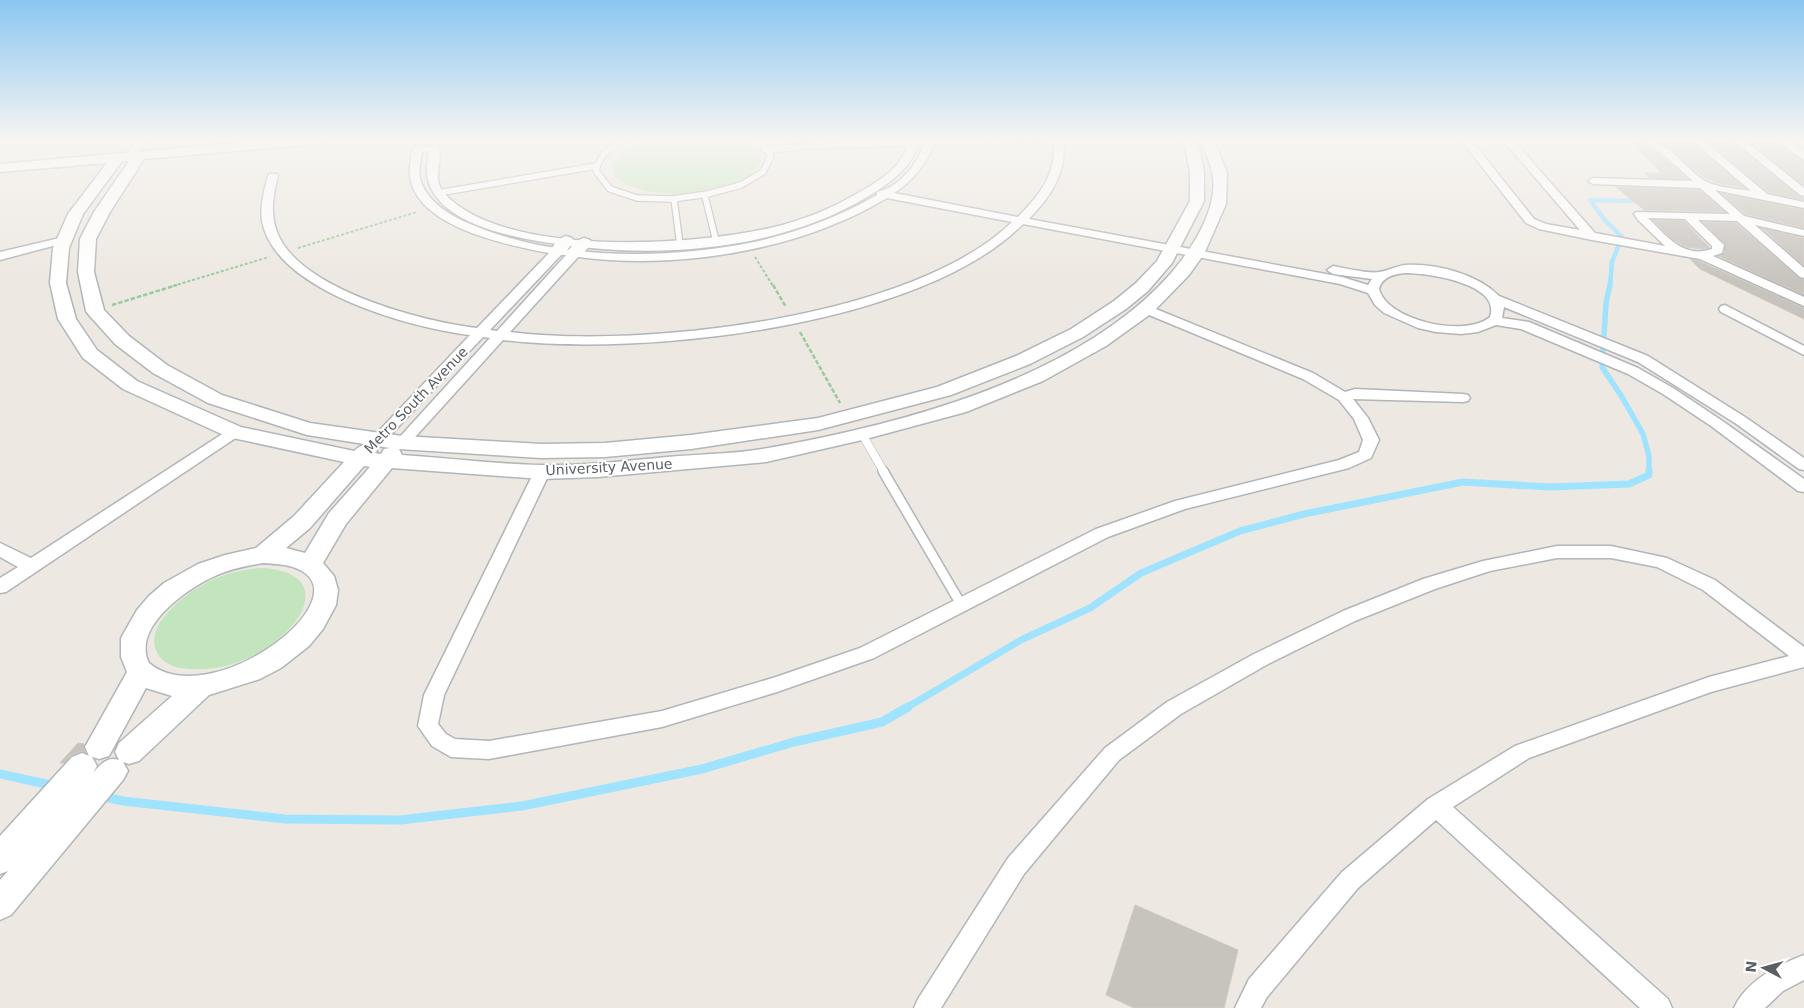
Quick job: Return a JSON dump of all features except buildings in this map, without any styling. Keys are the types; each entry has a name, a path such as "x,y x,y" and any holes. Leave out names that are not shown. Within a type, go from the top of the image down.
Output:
{"street":[{"name":"University Avenue","path":"101,187 76,214 64,240 58,283 66,319 90,354 130,385 234,432 359,459 542,472 598,470 766,456 862,434 959,408 1036,376 1100,342 1146,309 1183,271 1198,250 1219,204 1220,187"},
{"name":"University Avenue","path":"114,187 88,239 86,272 95,311 122,340 160,369 215,399 307,429 402,443 542,451 605,450 691,442 818,424 944,391 1023,360 1062,341 1135,293 1164,263 1175,245 1197,200 1197,187"},
{"path":"269,187 266,195 266,214 271,234 284,253 301,270 325,286 356,301 417,320 501,335 557,339 660,337 736,330 845,307 933,276 969,258 999,240 1026,217 1044,196 1049,187"},
{"path":"419,187 432,207 478,232 517,243 653,256 748,246 819,227 846,216 884,187"},
{"path":"436,187 438,193 448,204 467,216 494,227 571,247 680,245 716,241 784,228 888,187"},
{"path":"1503,187 1530,221 1543,227 1703,256 1804,302"},
{"path":"1551,187 1597,238"},
{"path":"1706,187 1804,274"},
{"path":"1714,187 1804,205"},
{"path":"1752,187 1764,197"},
{"path":"882,190 1175,245 1342,281 1373,291"},
{"path":"1677,251 1640,214 1740,218 1804,233"},
{"path":"1688,216 1718,245 1718,251 1703,256"},
{"path":"0,256 64,240"},
{"name":"Metro South Avenue","path":"263,555 302,522 480,332 571,247"},
{"name":"Metro South Avenue","path":"141,671 134,656 135,637 145,618 162,599 184,582 210,569 237,560 263,555 281,555 310,563 338,519 385,462 501,335 571,247"},
{"path":"1198,250 1380,276 1405,269 1440,272 1474,284 1492,298 1497,305 1498,312 1492,321 1484,326 1466,329 1444,329 1420,324 1388,309 1376,298 1373,284 1380,276"},
{"path":"1492,298 1583,333 1643,359 1740,420 1804,465"},
{"path":"542,472 434,695 428,726 439,740 451,748 489,750 662,719 777,684 867,653 1102,533 1181,504 1344,464 1366,455 1371,440 1361,418 1344,397 1308,376 1146,309"},
{"path":"1725,309 1804,351"},
{"path":"1492,321 1524,325 1632,371 1668,391 1716,423 1804,487"},
{"path":"1344,397 1355,393 1463,398"},
{"path":"0,587 234,432"},
{"path":"0,549 30,566"},
{"path":"927,1008 1016,866 1112,754 1174,708 1261,659 1349,616 1429,584 1489,565 1557,552 1611,552 1661,562 1710,585 1804,659"},
{"path":"0,904 74,816 102,764 141,671 165,684 183,686 202,685 230,679 257,668 282,654 310,629 322,611 326,594 325,580 322,573 310,563"},
{"path":"1248,1008 1258,988 1350,880 1436,806 1522,752 1709,685 1804,659"},
{"path":"0,859 43,811 202,685"},
{"path":"1436,806 1659,1008"},
{"path":"1748,1008 1774,982 1804,967"}],"lane":[{"path":"438,193 473,187"},
{"path":"610,187 644,198 674,199 706,196 738,187"},
{"path":"706,196 716,241"},
{"path":"674,199 680,245"},
{"path":"862,434 962,606"}],"path":[{"path":"95,311 432,207"}],"green space":[{"path":"635,187 725,187 678,194 658,193"},
{"path":"260,568 290,574 299,581 304,589 305,599 302,610 295,622 283,635 253,656 229,665 205,669 189,669 168,664 161,658 155,647 155,635 160,623 179,601 202,585 218,578 235,572"}],"waterway":[{"path":"1610,286 1612,262 1622,237 1604,219 1590,200 1640,201"},
{"path":"906,708 1021,640 1090,608 1141,573 1240,531 1304,514 1463,482 1550,487 1629,484 1649,475 1649,456 1643,434 1602,367 1606,303 1610,285"},
{"path":"101,796 123,801 285,819 400,820 522,806 702,769 794,742 882,722 908,707"},
{"path":"0,774 55,786"}]}
